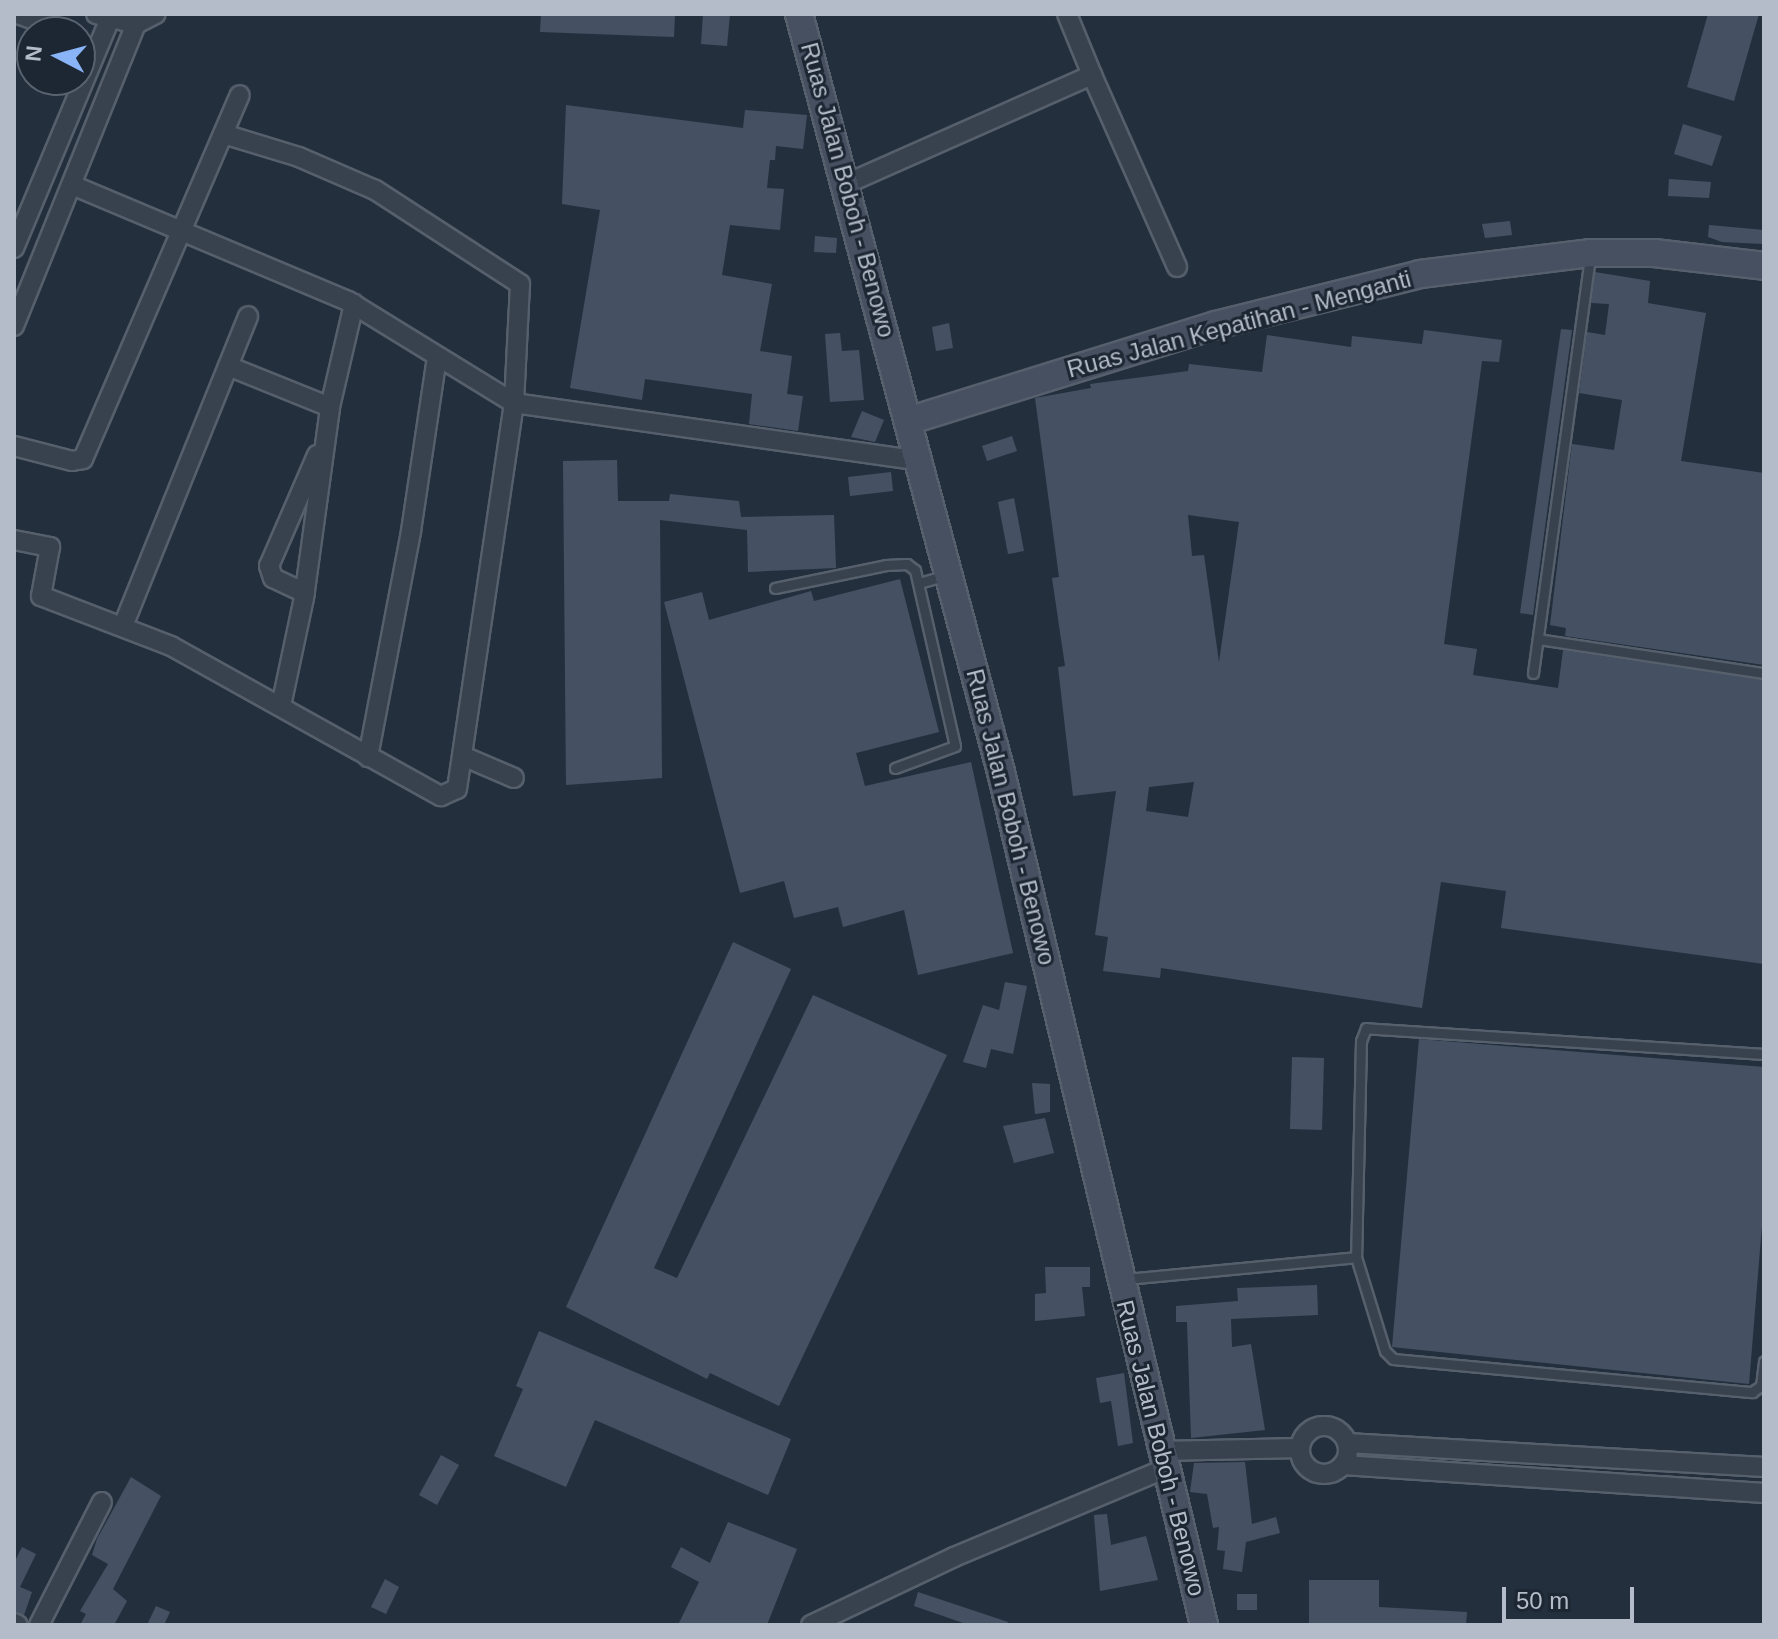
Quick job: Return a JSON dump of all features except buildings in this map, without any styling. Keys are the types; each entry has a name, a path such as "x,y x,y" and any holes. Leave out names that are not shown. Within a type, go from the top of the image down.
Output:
{"main road":[{"name":"Ruas Jalan Boboh - Benowo","path":"799,14 951,575 1204,1625"},
{"name":"Ruas Jalan Kepatihan - Menganti","path":"911,420 1216,325 1366,287 1514,259 1590,253 1654,253 1764,266"}],"street":[{"path":"14,326 136,24 156,14"},
{"path":"1067,14 1177,267"},
{"path":"14,248 99,44 103,16 136,24"},
{"path":"96,43 123,54"},
{"path":"846,184 1092,75"},
{"path":"14,446 72,461 83,459 179,230 227,135 240,95"},
{"path":"14,540 50,547 41,596 123,626 281,706 368,757 447,796 457,789 465,757 514,403 521,289 515,277 375,190 299,157 227,135"},
{"path":"72,185 354,304 514,403 922,461"},
{"path":"281,706 305,593 330,407 354,304"},
{"path":"123,626 248,316"},
{"path":"368,757 411,531 437,357"},
{"path":"228,366 330,407"},
{"path":"305,593 273,578 269,566 325,440"},
{"path":"465,757 514,778"},
{"path":"811,1625 1162,1460 1300,1448 1317,1427 1335,1429 1347,1443 1764,1467"},
{"path":"1343,1465 1347,1443"},
{"path":"1300,1448 1311,1471 1328,1474 1343,1465 1764,1493"},
{"path":"1670,1486 1671,1460"},
{"path":"39,1625 102,1502"}],"lane":[{"path":"1533,673 1590,253"},
{"path":"775,588 907,564 919,583 955,746 895,768"},
{"path":"919,583 951,575"},
{"path":"1538,639 1764,673"},
{"path":"1764,1054 1366,1028 1361,1041 1356,1257 1385,1351 1393,1359 1752,1392 1761,1386 1764,1361"},
{"path":"1120,1280 1356,1257"}]}
